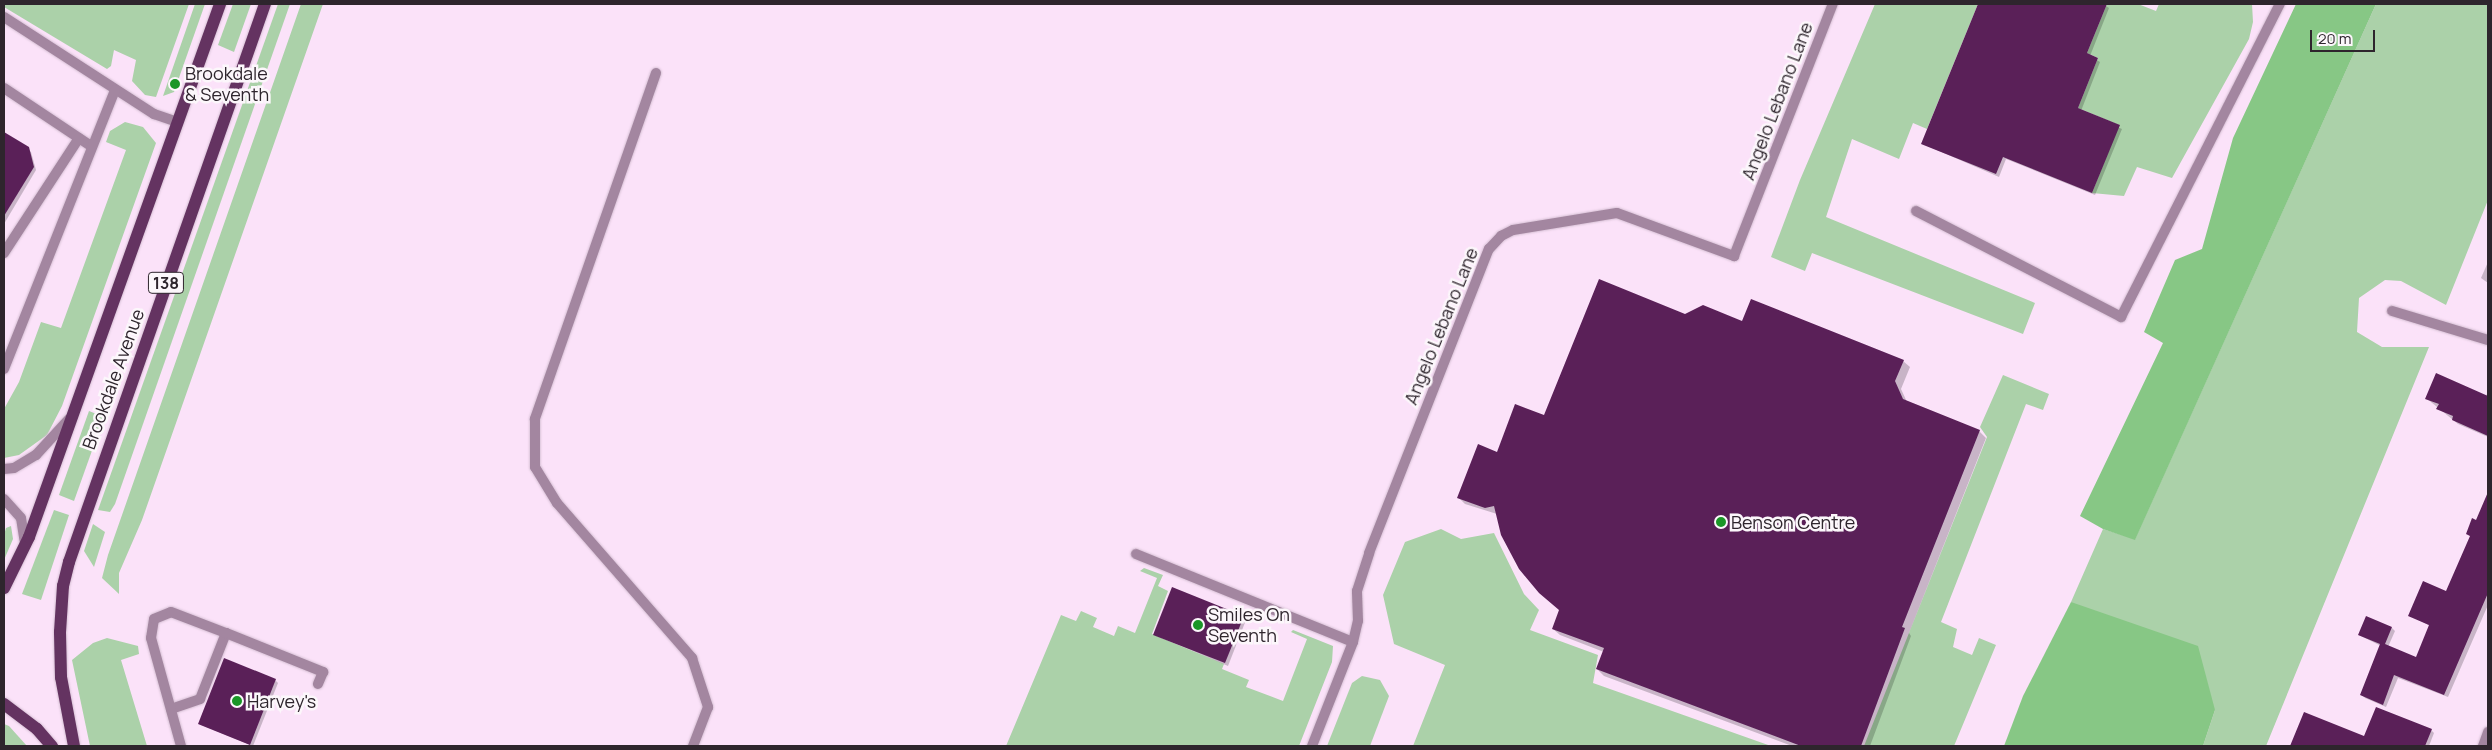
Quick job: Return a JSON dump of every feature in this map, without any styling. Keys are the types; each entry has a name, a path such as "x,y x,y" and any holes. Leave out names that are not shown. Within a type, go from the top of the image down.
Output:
{"main road":[{"name":"Brookdale Avenue","path":"4,588 25,546 75,413 220,4"},
{"name":"Brookdale Avenue","path":"74,746 61,677 60,606 71,555 265,4"},
{"path":"4,704 37,730 52,746"}],"street":[{"name":"Angelo Lebano Lane","path":"1312,746 1358,622 1356,591 1369,553 1494,242 1513,230 1617,213 1734,256 1833,4"},
{"path":"1916,211 2121,317 2280,4"},
{"path":"4,17 154,114 177,122"},
{"path":"656,73 535,419 535,467 557,502 692,658 708,706 693,746"},
{"path":"4,88 91,146"},
{"path":"4,369 91,146 115,90"},
{"path":"4,253 79,138"},
{"path":"2392,310 2488,340"},
{"path":"4,469 14,468 46,448 75,413"},
{"path":"4,499 21,518 25,546"},
{"path":"1136,554 1352,642"},
{"path":"181,746 152,638 154,619 172,612 323,672 318,684"},
{"path":"171,709 200,699 226,634"},
{"path":"2483,746 2488,732"}],"green space":[{"path":"4,4 189,4 156,97 145,95 132,81 136,60 114,50 111,66 107,69 4,7"},
{"path":"195,4 205,4 174,92 163,96"},
{"path":"233,4 251,4 234,52 218,45"},
{"path":"278,4 290,4 115,504 110,512 98,510"},
{"path":"301,4 323,4 142,520 119,573 119,594 102,578 108,555"},
{"path":"1875,4 1978,4 1927,129 1913,123 1899,159 1852,139 1826,217 2035,303 2023,334 1812,253 1805,271 1771,257 1800,180"},
{"path":"2107,4 2138,4 2156,11 2159,4 2252,4 2253,22 2249,39 2172,178 2137,167 2124,196 2092,193 2119,125 2078,108 2098,58 2087,53"},
{"path":"2296,4 2376,4 2135,540 2103,529 2080,516 2163,343 2144,332 2175,260 2202,249 2233,138"},
{"path":"2376,4 2488,4 2488,200 2446,305 2401,281 2385,280 2359,298 2357,332 2382,347 2429,347 2266,746 2203,746 2215,710 2071,602 2103,529 2135,539"},
{"path":"125,122 143,127 156,143 62,406 47,435 19,455 4,458 4,409 19,382 41,322 61,328 126,150 106,142 110,131"},
{"path":"2003,375 2049,394 2043,410 2026,404 1941,622 1957,629 1953,647 1972,655 1979,638 1996,645 1954,746 1864,746 1987,437 1980,427"},
{"path":"89,411 104,417 74,501 59,495"},
{"path":"54,510 69,515 41,600 22,594"},
{"path":"93,524 105,532 94,567 84,551"},
{"path":"11,526 13,539 4,560 4,535 6,528"},
{"path":"1441,529 1461,539 1494,533 1524,594 1539,610 1530,630 1598,655 1593,683 1771,746 1413,746 1445,665 1394,644 1383,595 1405,542"},
{"path":"1144,568 1163,575 1158,586 1168,591 1152,634 1224,664 1222,669 1249,680 1246,687 1283,701 1307,639 1291,632 1293,630 1333,646 1332,662 1299,746 1006,746 1061,615 1076,621 1081,611 1097,618 1093,627 1114,636 1118,626 1135,633 1157,578 1140,571"},
{"path":"2071,602 2198,646 2215,710 2203,746 2004,746 2023,696"},
{"path":"107,638 138,646 139,654 121,660 147,746 90,746 72,660 93,643"},
{"path":"1362,676 1380,680 1389,696 1370,746 1327,746 1352,683"},
{"path":"4,724 9,726 27,746 4,746"}],"building":[{"path":"1978,4 2107,4 2087,53 2098,58 2078,108 2120,125 2092,193 2003,157 1996,174 1921,144"},
{"path":"4,132 29,147 34,167 4,216"},
{"name":"Benson Centre","path":"1599,279 1685,314 1703,305 1742,321 1751,299 1904,360 1895,381 1903,399 1980,430 1902,627 1905,628 1861,746 1801,746 1596,669 1604,648 1552,629 1559,610 1539,593 1519,569 1501,535 1494,506 1485,508 1457,498 1478,444 1497,452 1515,404 1544,415"},
{"path":"2436,373 2488,396 2488,436 2452,420 2453,416 2436,409 2439,404 2425,399"},
{"path":"2488,492 2488,593 2444,695 2394,675 2383,705 2360,695 2380,644 2358,635 2366,616 2392,627 2385,644 2416,657 2429,625 2408,616 2423,581 2446,591 2470,536 2466,534 2472,518 2476,520"},
{"name":"Smiles On Seventh","path":"1172,587 1244,616 1225,663 1153,635"},
{"name":"Harvey's","path":"224,658 276,679 250,745 198,724"},
{"path":"2376,707 2432,729 2425,746 2290,746 2304,712 2364,736"}],"place":[{"name":"Brookdale & Seventh","path":"175,84"},
{"name":"Benson Centre","path":"1721,522"},
{"name":"Smiles On Seventh","path":"1198,625"},
{"name":"Harvey's","path":"237,701"}]}
